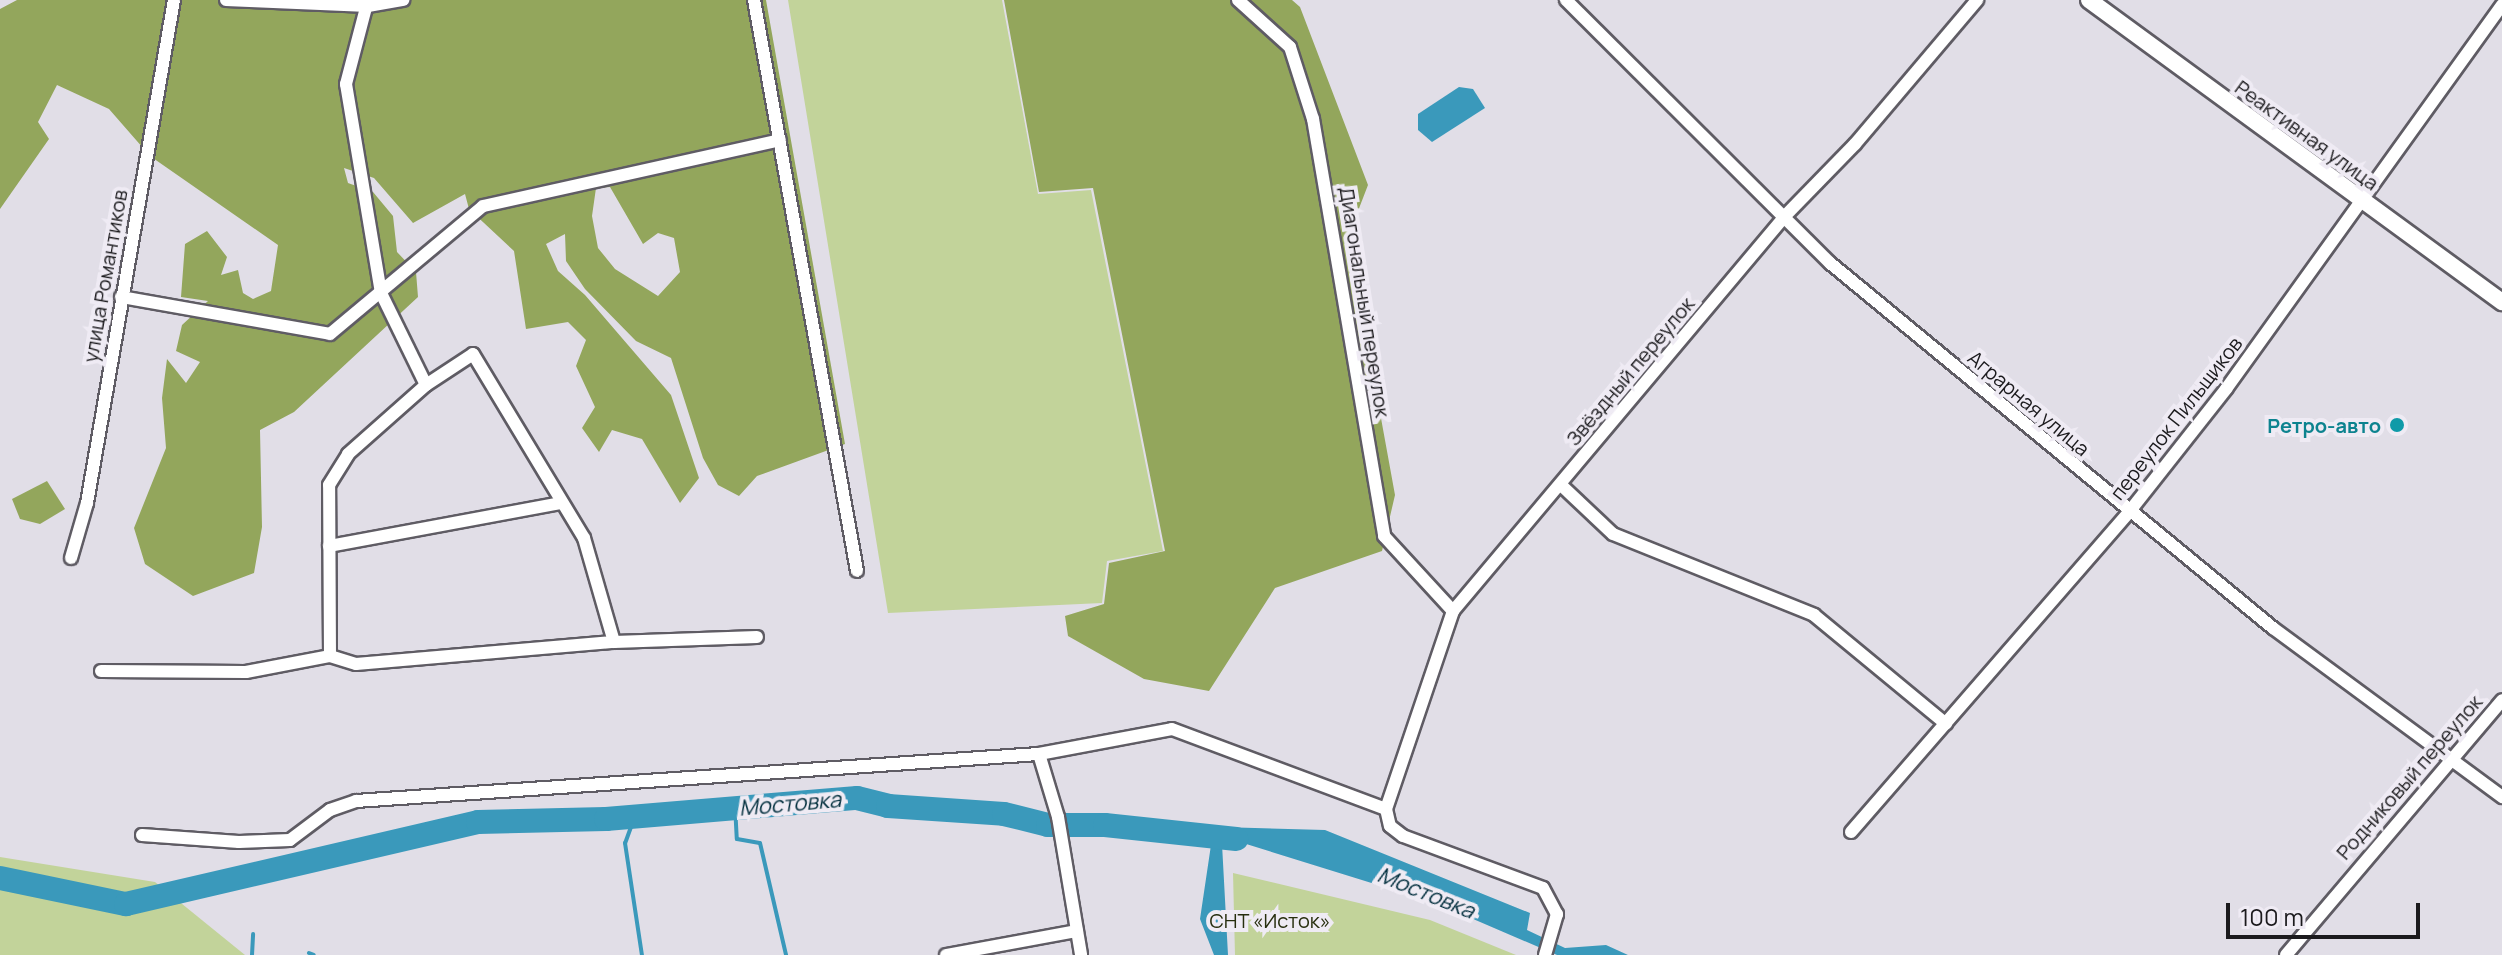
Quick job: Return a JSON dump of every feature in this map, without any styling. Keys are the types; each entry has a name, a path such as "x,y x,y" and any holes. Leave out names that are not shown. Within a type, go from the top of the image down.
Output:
{"main road":[{"name":"Реактивная улица","path":"2089,0 2502,302"}],"street":[{"name":"улица Романтиков","path":"71,558 87,503 174,0"},
{"path":"226,0 368,3 403,0"},
{"path":"754,0 857,571"},
{"name":"Диагональный переулок","path":"1238,0 1290,47 1313,119 1384,536 1453,611"},
{"name":"Аграрная улица","path":"1566,0 1830,263 2273,628 2502,797"},
{"name":"Звёздный переулок","path":"1386,809 1453,611 1785,216 1855,144 1977,0"},
{"path":"368,3 346,84 381,293 426,385"},
{"name":"переулок Пильщиков","path":"1851,832 2129,512 2363,201 2502,5"},
{"path":"121,297 315,335 339,330 483,206 780,140"},
{"path":"330,656 329,485 348,454 426,385 473,354 584,538 614,642"},
{"path":"1561,485 1613,534 1814,615 1946,724"},
{"path":"329,546 561,503"},
{"path":"101,671 246,672 330,656 356,664 614,642 757,637"},
{"name":"Родниковый переулок","path":"2286,955 2502,700"},
{"path":"142,835 239,842 290,840 330,810 356,801 1039,754 1172,729 1386,809 1390,826 1403,836 1543,888 1557,914 1545,954"},
{"path":"1039,754 1058,817 1081,955"},
{"path":"946,955 1077,931"}],"green space":[{"path":"17,0 766,0 845,444 757,476 739,496 718,485 703,458 671,358 636,341 585,289 566,261 565,234 546,244 558,271 585,295 671,395 699,478 680,503 642,439 612,430 599,452 582,428 595,407 576,366 586,340 568,322 526,329 514,251 469,209 465,194 413,223 374,178 344,168 348,183 373,192 393,216 397,252 416,272 418,297 294,412 260,430 262,527 254,573 193,596 145,564 134,528 166,448 162,398 167,359 186,383 200,362 176,351 182,325 208,301 181,297 185,244 207,231 227,257 221,275 238,270 243,293 253,299 271,291 278,245 150,156 109,109 57,85 38,122 49,139 0,209 0,9","holes":["610,187 643,244 658,233 674,238 680,272 658,296 615,269 598,248 592,216 596,188"]},
{"path":"788,0 1002,0 1038,194 1091,190 1163,551 1107,561 1102,603 888,613"},
{"path":"1004,0 1292,0 1300,7 1368,185 1348,237 1395,495 1382,551 1275,588 1209,691 1144,679 1068,636 1065,616 1104,604 1109,563 1165,551 1093,188 1039,192"},
{"path":"47,481 65,509 40,524 20,519 12,499"},
{"path":"0,857 155,882 245,955 0,955"},
{"name":"СНТ «Исток»","path":"1233,873 1430,920 1516,955 1235,955"}],"water":[{"path":"1459,87 1473,89 1485,108 1432,142 1418,130 1418,114"},
{"path":"1220,827 1325,830 1530,913 1527,930 1565,948 1606,945 1628,955 1557,955 1436,903 1243,843 1222,844 1228,955 1214,955 1200,919 1211,845 1204,836"}],"waterway":[{"name":"Мостовка","path":"0,878 126,904 478,822 606,819 857,798 888,806 1004,814 1048,825 1105,825 1236,839"},
{"path":"735,805 737,839 760,843 786,955"},
{"path":"635,816 625,843 642,955"},
{"path":"252,955 253,934"},
{"path":"309,953 314,955"}],"place":[{"name":"Ретро-авто","path":"2397,425"}]}
